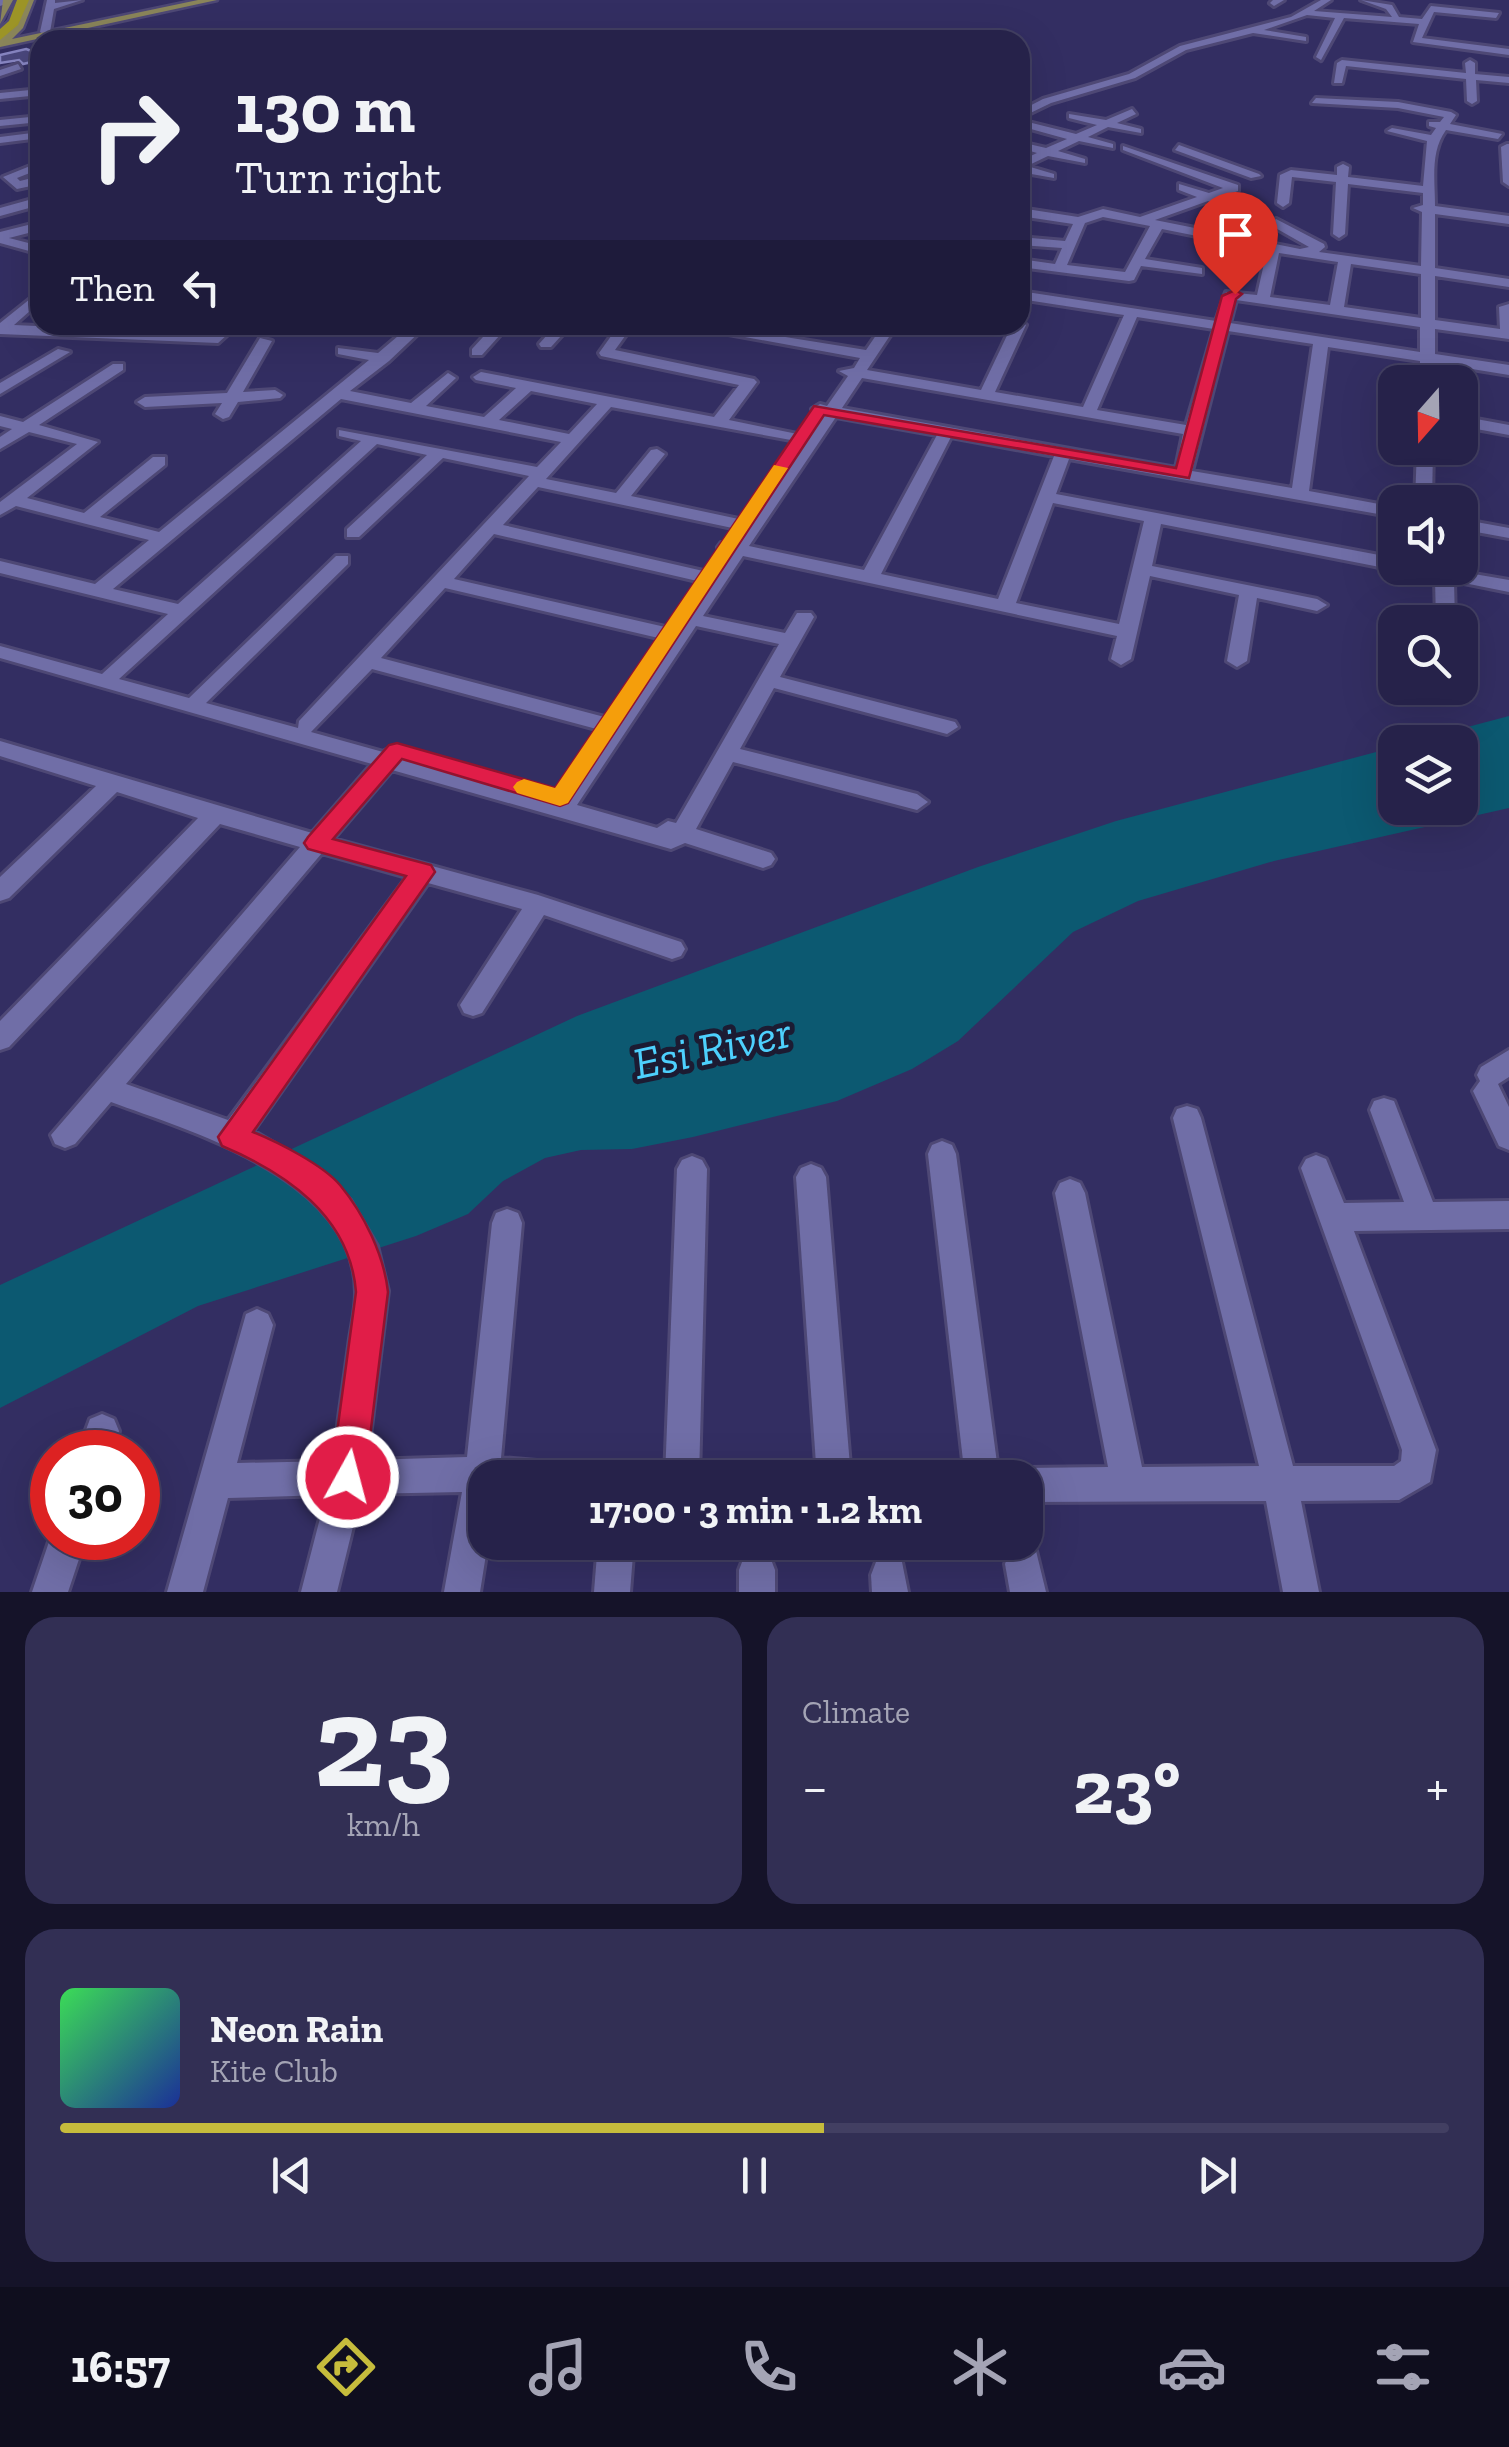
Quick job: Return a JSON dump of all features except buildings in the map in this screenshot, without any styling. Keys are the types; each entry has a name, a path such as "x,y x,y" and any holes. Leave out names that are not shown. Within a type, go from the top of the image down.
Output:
{"highway":[{"path":"5,38 26,0"},
{"path":"5,38 6,1"}],"main road":[{"path":"26,0 22,22 24,31 30,33"},
{"path":"67,30 195,0"},
{"path":"49,30 212,0"},
{"path":"5,38 22,22"},
{"path":"5,38 30,33"},
{"path":"5,38 30,37"}],"street":[{"path":"43,30 49,4 78,0"},
{"path":"160,0 173,4"},
{"path":"1366,0 1389,6 1390,19"},
{"path":"1442,0 1509,6"},
{"path":"1308,13 1325,1 1366,12"},
{"path":"1496,15 1434,9 1417,41 1509,52"},
{"path":"1030,110 1047,101 1132,76 1183,48 1308,13 1509,28"},
{"path":"1470,24 1475,13"},
{"path":"1321,57 1341,15"},
{"path":"1378,30 1390,19"},
{"path":"1247,30 1303,39"},
{"path":"1465,46 1472,76 1472,102"},
{"path":"1372,66 1374,50"},
{"path":"1338,80 1340,63 1423,65 1509,80"},
{"path":"0,73 18,68"},
{"path":"0,81 27,78 30,83"},
{"path":"1396,89 1398,105"},
{"path":"0,96 30,93"},
{"path":"1437,112 1438,96"},
{"path":"1316,101 1398,105 1490,121"},
{"path":"1030,162 1132,112"},
{"path":"1424,365 1423,189 1432,145 1450,115"},
{"path":"1072,116 1137,131"},
{"path":"0,123 30,120"},
{"path":"1406,120 1498,136"},
{"path":"1030,126 1109,146"},
{"path":"1392,131 1432,145"},
{"path":"0,140 30,137"},
{"path":"1508,147 1508,175"},
{"path":"1030,148 1081,161"},
{"path":"1128,148 1234,188 1142,220"},
{"path":"1179,148 1254,176"},
{"path":"1339,234 1344,163"},
{"path":"1202,175 1227,166"},
{"path":"30,168 10,175 14,184 30,182"},
{"path":"1030,170 1050,176"},
{"path":"1283,203 1286,175 1291,173 1423,189"},
{"path":"1184,186 1261,218"},
{"path":"0,212 30,201"},
{"path":"1423,208 1509,220"},
{"path":"1058,269 1080,221 1088,214 1103,213 1158,224 1215,242 1509,281"},
{"path":"1030,214 1080,221"},
{"path":"1276,223 1319,247 1304,252"},
{"path":"1030,265 1129,277 1158,224"},
{"path":"0,236 30,228"},
{"path":"0,236 9,244 30,248"},
{"path":"1030,243 1070,245"},
{"path":"1262,299 1274,248"},
{"path":"1304,252 1424,269"},
{"path":"1336,310 1345,260"},
{"path":"1138,262 1197,271"},
{"path":"1183,474 1229,296 1509,335 1506,307"},
{"path":"1030,297 1509,370"},
{"path":"1,330 30,305"},
{"path":"1088,413 1132,312"},
{"path":"1,330 30,329"},
{"path":"211,335 246,338 233,397 223,414"},
{"path":"99,591 342,394 408,335"},
{"path":"477,352 493,335"},
{"path":"546,344 555,335"},
{"path":"619,335 606,353 749,382 718,423"},
{"path":"754,335 986,395 1192,431"},
{"path":"785,340 789,335"},
{"path":"858,363 873,335"},
{"path":"562,803 691,618 732,548 824,410 882,335"},
{"path":"986,395 1015,335"},
{"path":"1300,495 1320,341"},
{"path":"0,389 63,352"},
{"path":"342,352 384,358"},
{"path":"0,444 118,367"},
{"path":"481,377 800,438"},
{"path":"414,408 448,378"},
{"path":"488,422 528,386"},
{"path":"342,394 572,439"},
{"path":"144,402 275,395"},
{"path":"307,726 607,402"},
{"path":"824,410 1378,509"},
{"path":"562,803 608,725 706,577 732,548 742,525 800,438 824,410"},
{"path":"0,421 84,438 89,446 6,505"},
{"path":"1478,425 1509,430"},
{"path":"870,578 946,432"},
{"path":"345,433 742,525"},
{"path":"112,674 374,439"},
{"path":"353,533 440,452"},
{"path":"1006,606 1063,453"},
{"path":"620,499 657,454"},
{"path":"88,518 160,461"},
{"path":"1046,497 1378,561"},
{"path":"6,505 88,518 162,538"},
{"path":"1121,659 1154,518"},
{"path":"1478,527 1509,533"},
{"path":"490,528 706,577"},
{"path":"732,548 1127,632"},
{"path":"199,698 342,560"},
{"path":"0,566 182,611"},
{"path":"1141,569 1317,605"},
{"path":"1478,580 1509,586"},
{"path":"440,581 668,634"},
{"path":"1237,661 1249,591"},
{"path":"6,650 562,803 672,840 681,835 729,754 804,617"},
{"path":"691,618 792,641"},
{"path":"6,650 307,726 392,755"},
{"path":"0,672 6,650"},
{"path":"367,660 608,725"},
{"path":"771,682 946,726"},
{"path":"0,770 10,751 216,815 538,904 672,949"},
{"path":"729,754 917,802"},
{"path":"65,1135 392,755"},
{"path":"0,892 114,782"},
{"path":"0,1039 216,815"},
{"path":"681,835 763,859"},
{"path":"232,1137 423,872"},
{"path":"473,1005 538,904"},
{"path":"1496,1076 1509,1137"},
{"path":"105,1088 268,1152 328,1193 370,1264 372,1292 348,1477 319,1592"},
{"path":"1384,1110 1424,1216"},
{"path":"1187,1118 1280,1482 1302,1592"},
{"path":"942,1154 980,1460"},
{"path":"1043,1485 1399,1483 1418,1470 1419,1450 1316,1168"},
{"path":"683,1460 692,1169"},
{"path":"811,1177 833,1460"},
{"path":"1070,1193 1128,1484"},
{"path":"1335,1217 1509,1215"},
{"path":"483,1460 507,1223"},
{"path":"185,1592 257,1325"},
{"path":"215,1481 468,1474"},
{"path":"462,1592 468,1557"},
{"path":"50,1592 61,1560"},
{"path":"612,1592 615,1560"}],"water":[{"path":"1509,716 1509,808 1478,815 1478,725"},
{"name":"Esi River","path":"1378,752 1378,825 1434,825 1274,861 1138,901 1073,932 958,1041 912,1069 837,1101 693,1137 632,1149 581,1150 545,1158 503,1181 468,1214 416,1236 198,1306 0,1408 0,1285 577,1016 978,867 1116,821"}],"slow traffic":[{"path":"524,787 560,798 780,468"}],"route":[{"path":"348,1477 372,1292 370,1264 328,1193 268,1152 232,1137 423,872 316,843 397,750 560,798 820,409 1183,474 1229,296 1235,294"}]}
